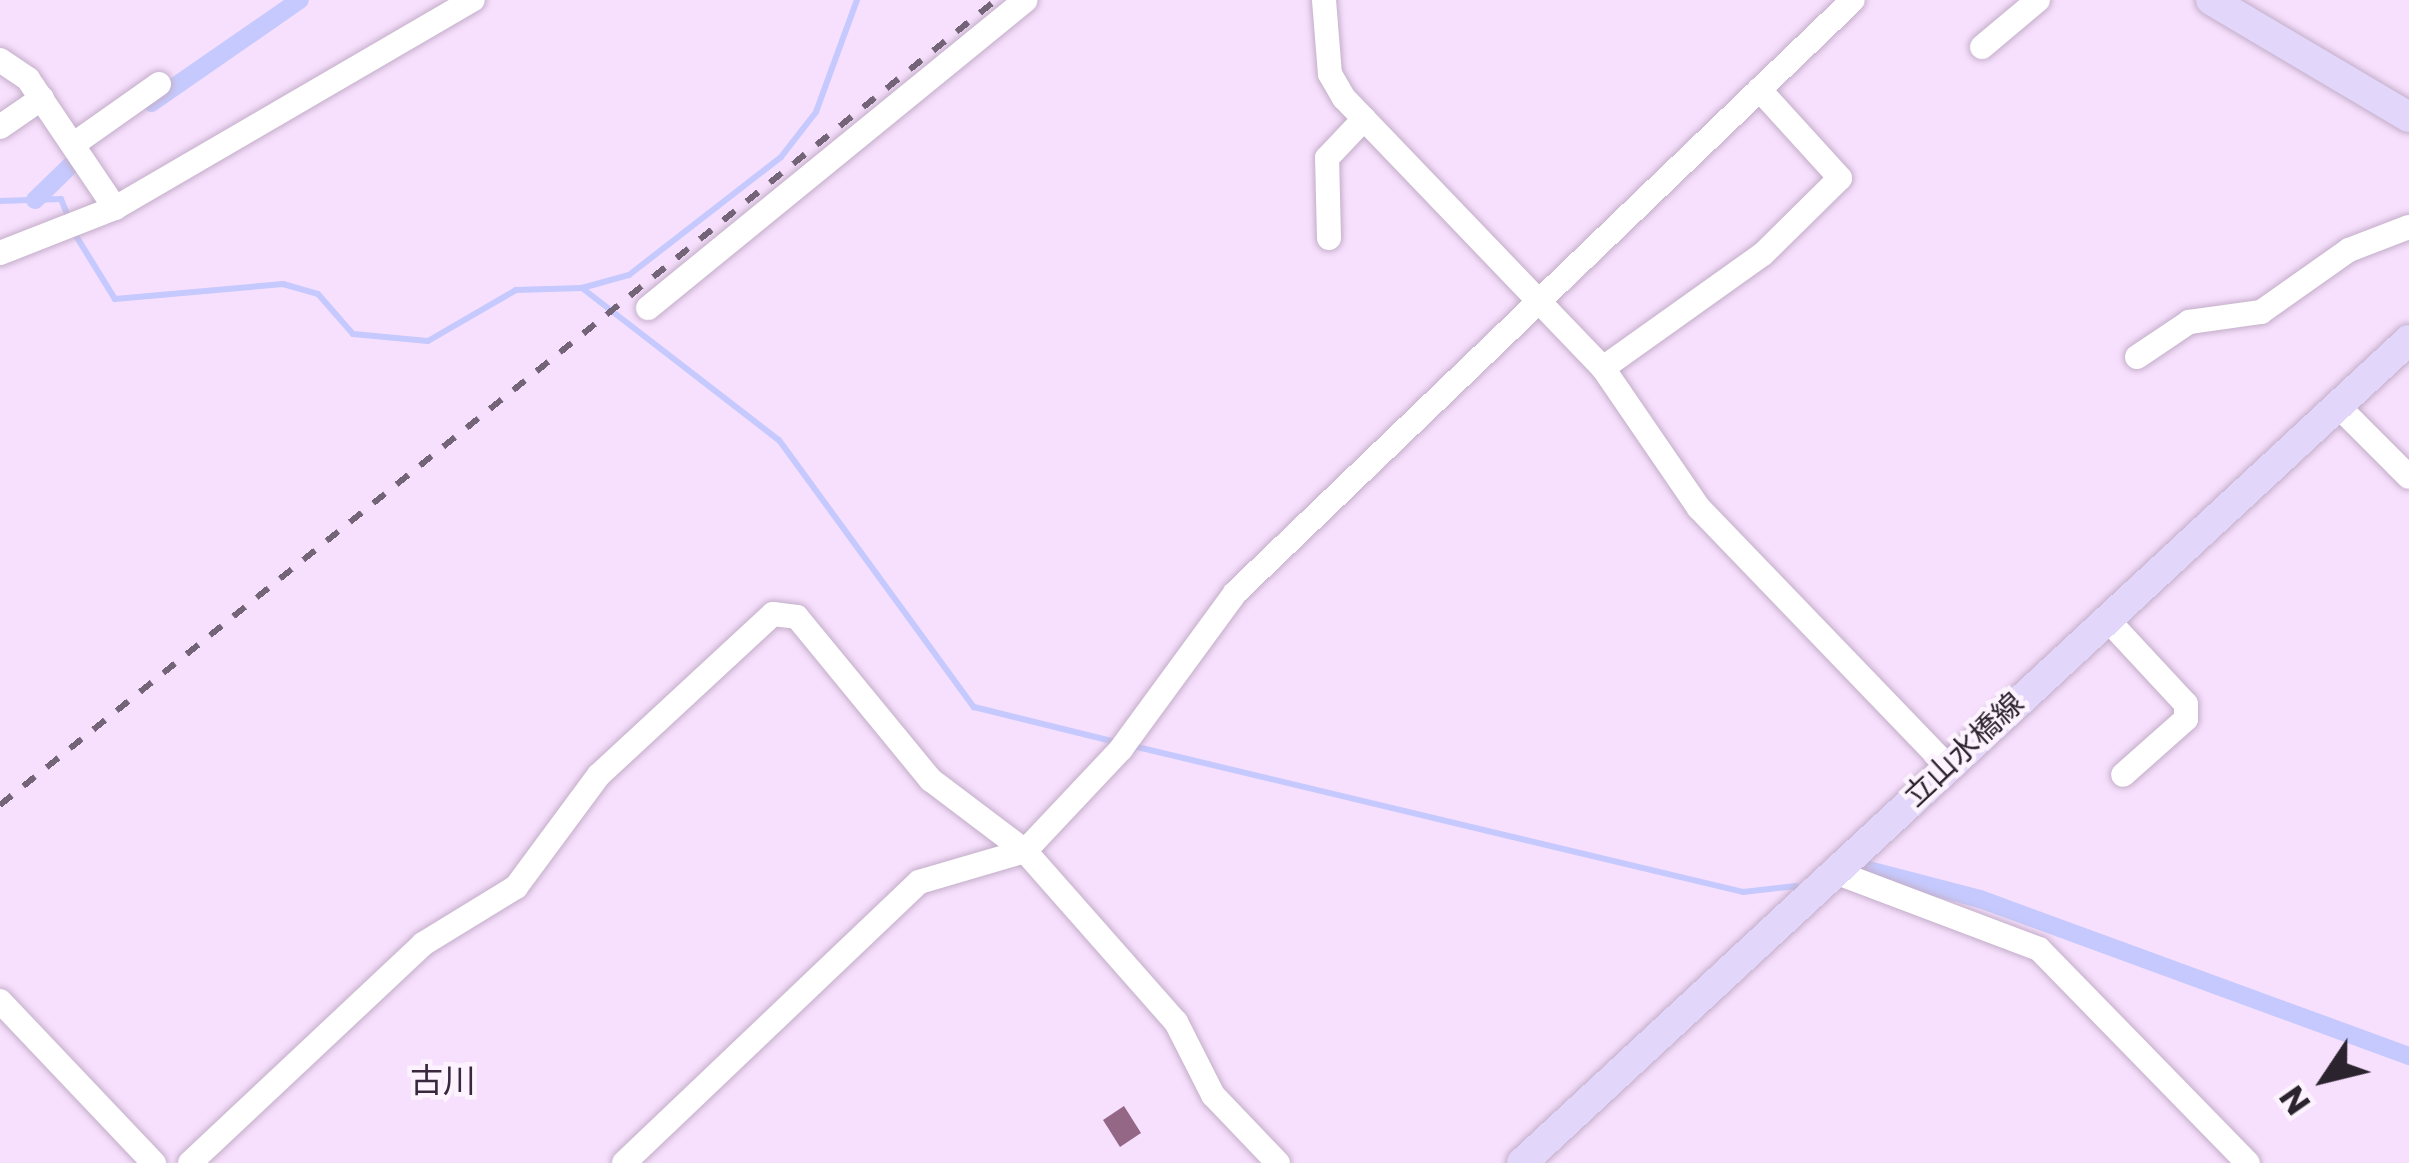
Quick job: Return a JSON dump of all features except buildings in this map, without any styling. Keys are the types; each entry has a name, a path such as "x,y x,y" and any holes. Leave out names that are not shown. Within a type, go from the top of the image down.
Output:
{"main road":[{"path":"2211,0 2409,117"},
{"name":"立山水橋線","path":"1522,1163 2409,340"}],"street":[{"path":"0,254 115,208 473,0"},
{"path":"648,308 1025,0"},
{"path":"1324,0 1330,74 1364,119 1603,368 1699,508 1946,765"},
{"path":"625,1163 919,882 1025,851 1121,749 1235,593 1853,0"},
{"path":"1982,47 2038,0"},
{"path":"0,61 42,98 115,208"},
{"path":"74,143 160,84"},
{"path":"1603,368 1763,254 1840,178 1759,89"},
{"path":"0,127 42,98"},
{"path":"1329,238 1328,158 1364,119"},
{"path":"2137,356 2189,322 2260,313 2349,250 2409,227"},
{"path":"2338,406 2409,477"},
{"path":"190,1163 423,944 516,887 598,775 773,614 797,617 931,780 1025,851 1176,1022 1213,1095 1277,1163"},
{"path":"2106,618 2186,704 2186,718 2123,776"},
{"path":"1835,872 2039,949 2248,1163"},
{"path":"0,1000 154,1163"}],"waterway":[{"path":"151,103 300,0"},
{"path":"582,288 629,275 781,157 816,112 857,0"},
{"path":"35,200 71,165"},
{"path":"0,201 61,199 69,219"},
{"path":"73,231 115,299 283,284 318,294 353,334 428,341 516,290 582,288 779,440 974,707 1120,743"},
{"path":"1133,746 1743,892 1796,886"},
{"path":"1857,867 1980,899 2409,1056"}],"railway":[{"path":"0,805 996,0"}],"district":[{"name":"古川","path":"443,1081"}]}
